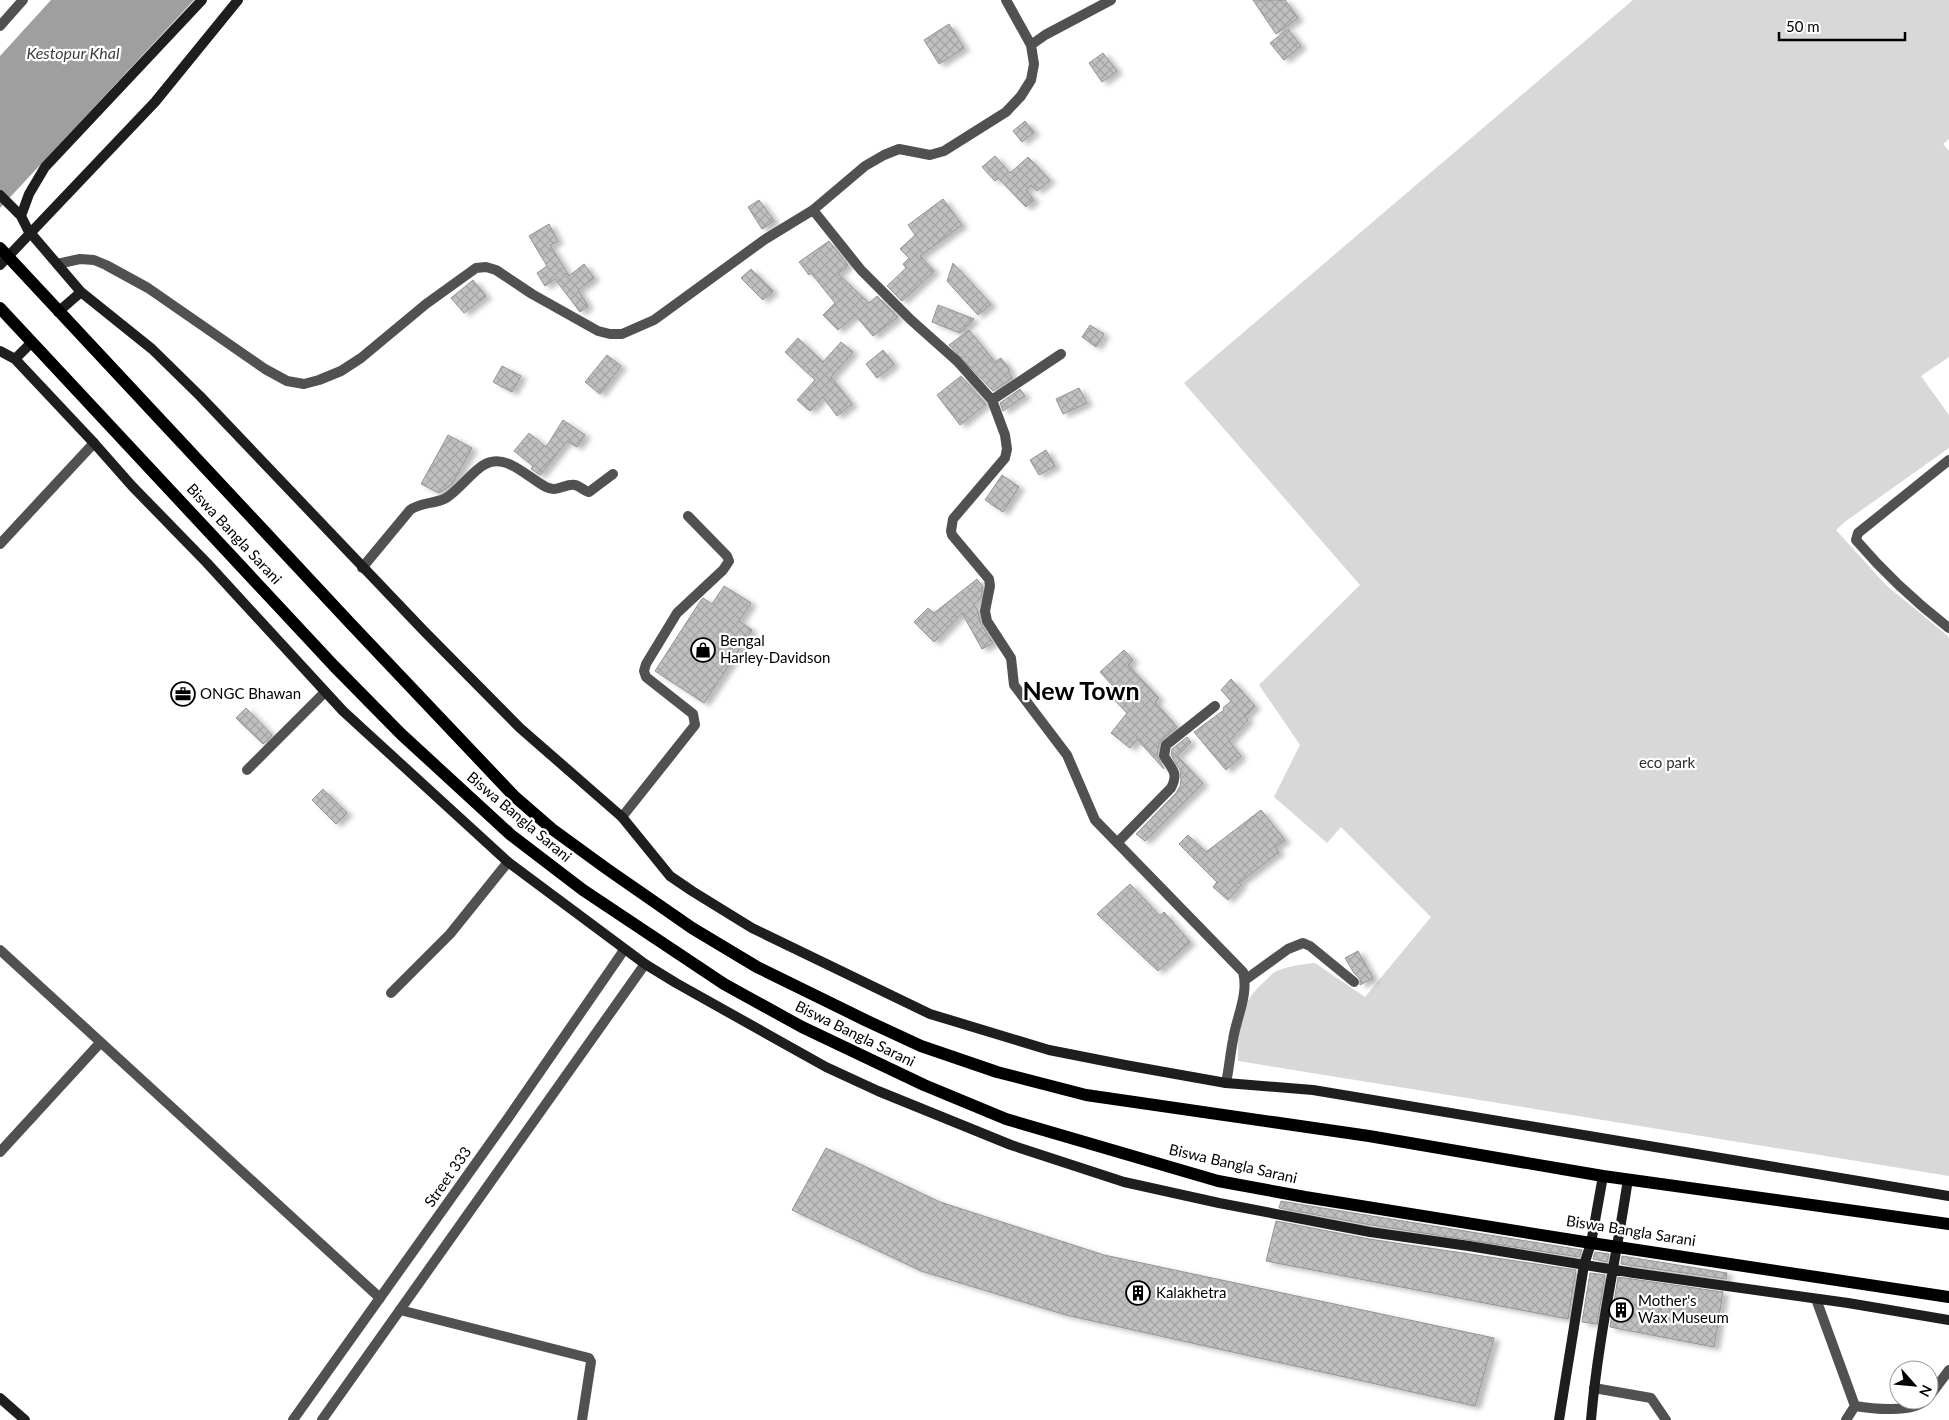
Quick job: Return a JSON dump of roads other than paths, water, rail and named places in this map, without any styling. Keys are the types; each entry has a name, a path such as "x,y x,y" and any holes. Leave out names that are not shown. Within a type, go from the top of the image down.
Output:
{"main road":[{"name":"Biswa Bangla Sarani","path":"0,249 514,796 552,829 607,869 692,928 757,967 921,1046 997,1072 1086,1095 1368,1136 1603,1176 1949,1224"},
{"name":"Biswa Bangla Sarani","path":"0,308 334,666 458,788 511,835 583,890 724,984 802,1027 924,1085 1006,1119 1218,1181 1305,1197 1949,1297"}],"street":[{"path":"0,26 23,0"},
{"path":"21,216 29,194 45,167 202,0"},
{"path":"0,265 155,102 238,0"},
{"path":"57,264 80,259 94,260 106,265 148,288 265,369 287,381 304,384 341,371 361,358 426,304 476,268 486,267 496,270 532,294 598,331 622,334 654,320 764,240 812,210 865,166 884,155 899,149 930,155 944,151 1006,112 1021,96 1030,80 1034,64 1031,45 1006,0"},
{"path":"1031,45 1112,0"},
{"path":"0,195 21,216 28,230 81,292 152,348 265,464 362,568 520,728 622,817 670,876 752,928 930,1014 1049,1050 1226,1083 1313,1090 1949,1196"},
{"path":"812,210 861,270 911,320 957,361 992,400 1008,449 1005,458 953,519 952,536 989,579 990,586 985,612 987,621 1011,658 1014,685 1067,756 1096,820 1243,972 1246,980 1244,998 1233,1040 1226,1083"},
{"path":"58,312 81,292"},
{"path":"15,359 32,342"},
{"path":"0,351 15,359 343,711 508,862 645,964 826,1067 869,1087 1012,1145 1124,1182 1219,1203 1370,1232 1949,1320"},
{"path":"992,400 1061,354"},
{"path":"0,544 94,443"},
{"path":"1949,460 1858,533 1856,537 1856,540 1887,575 1949,628"},
{"path":"362,568 410,510 417,505 444,499 454,493 484,465 491,462 500,462 510,466 554,490 573,485 589,492 613,474"},
{"path":"622,817 694,725 693,714 646,678 644,671 646,664 677,613 723,570 729,561 727,556 688,516"},
{"path":"247,770 325,692"},
{"path":"1117,843 1171,788 1176,774 1164,756 1166,745 1216,706"},
{"path":"391,993 450,934 508,862"},
{"path":"1246,980 1288,949 1303,943 1310,946 1354,982"},
{"path":"0,950 380,1298"},
{"name":"Street 333","path":"293,1420 500,1129 624,950"},
{"path":"322,1420 645,964"},
{"path":"0,1152 100,1043"},
{"path":"1559,1420 1584,1265 1591,1242 1603,1176"},
{"path":"1591,1420 1611,1270 1618,1246 1628,1179"},
{"path":"1816,1299 1855,1406"},
{"path":"400,1310 589,1358 591,1362 582,1420"},
{"path":"1939,1384 1949,1370"},
{"path":"1594,1388 1651,1398 1666,1420"},
{"path":"0,1398 25,1420"},
{"path":"1855,1406 1889,1407"},
{"path":"1846,1420 1855,1406"}],"water":[{"name":"Kestopur Khal","path":"51,0 194,0 0,208 0,56"}],"place":[{"name":"Bengal Harley-Davidson","path":"703,650"},
{"name":"ONGC Bhawan","path":"183,694"},
{"name":"Kalakhetra","path":"1138,1293"},
{"name":"Mother's Wax Museum","path":"1621,1310"}],"district":[{"name":"New Town","path":"1081,691"}],"park label":[{"name":"eco park","path":"1667,763"}]}
